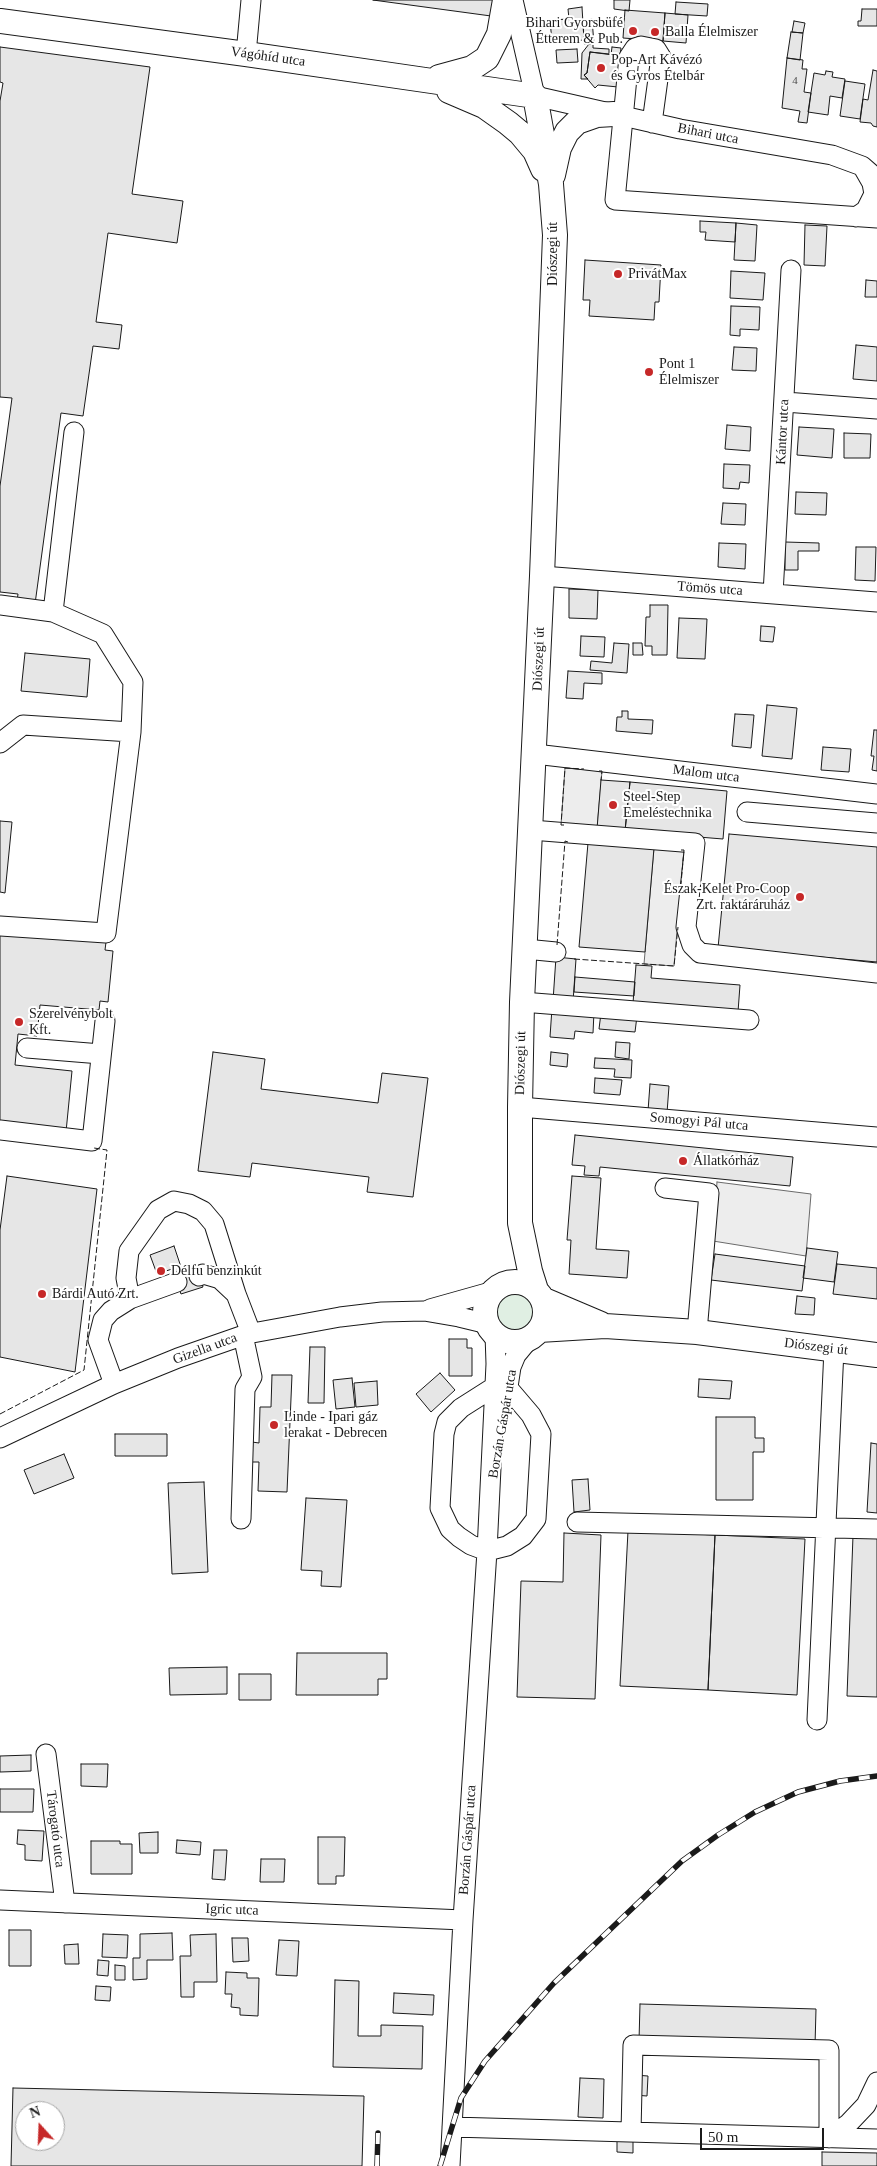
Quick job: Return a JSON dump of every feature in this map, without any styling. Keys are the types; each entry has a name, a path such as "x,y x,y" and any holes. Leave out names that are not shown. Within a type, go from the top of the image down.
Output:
{"main road":[{"path":"425,79 454,74 472,68 488,58 499,34 506,0"},
{"name":"Vágóhíd utca","path":"0,21 425,79 535,96"},
{"path":"425,79 484,106 508,123 520,133 535,151 551,184"},
{"name":"Diószegi út","path":"535,96 551,184 555,236 535,754 522,1002 520,1223 530,1271 539,1294 605,1326"},
{"path":"551,184 559,148 567,132 577,122 597,115 619,115"},
{"name":"Diószegi út","path":"499,1287 520,1223"},
{"path":"515,1282 527,1284 539,1294 545,1315 534,1334 518,1342 506,1340 492,1329 485,1312 488,1300 499,1287 515,1282"},
{"name":"Diószegi út","path":"534,1334 605,1326 697,1332 877,1354"}],"street":[{"path":"246,54 251,0"},
{"path":"512,0 535,96"},
{"path":"652,123 661,60 658,51 653,47 638,47 630,54 619,115 615,200 877,218"},
{"name":"Bihari utca","path":"535,96 708,135 843,158 862,166 877,179"},
{"path":"856,217 866,210 874,194 872,183 862,166"},
{"name":"Kántor utca","path":"773,594 792,270"},
{"path":"785,402 877,409"},
{"path":"53,612 74,432"},
{"name":"Tömös utca","path":"542,576 877,602"},
{"path":"0,605 53,612 103,634 133,682 131,732 106,934 0,926"},
{"path":"0,743 23,725 131,732"},
{"name":"Malom utca","path":"535,754 591,765 877,794"},
{"path":"747,812 877,824"},
{"path":"531,830 585,831 695,843 686,927 692,945 700,953 877,973"},
{"path":"525,949 556,952"},
{"path":"522,1002 749,1020"},
{"path":"0,1130 92,1140 105,1020"},
{"path":"27,1048 101,1054"},
{"name":"Somogyi Pál utca","path":"520,1107 877,1138"},
{"path":"665,1188 709,1193 697,1332"},
{"path":"130,1299 126,1278 129,1251 158,1210 174,1201 189,1204 203,1211 214,1224 247,1334 252,1377 245,1390 241,1518"},
{"path":"198,1276 203,1274 220,1279 236,1294"},
{"path":"114,1384 98,1340 100,1328 104,1320 111,1311 130,1299 177,1282"},
{"name":"Gizella utca","path":"424,1311 499,1287"},
{"name":"Gizella utca","path":"0,1438 114,1384 178,1358 247,1334 340,1317 382,1312 424,1311 459,1317 492,1329"},
{"name":"Borzán Gáspár utca","path":"450,2166 463,1920 487,1551 487,1515 501,1388 492,1329"},
{"name":"Borzán Gáspár utca","path":"501,1388 514,1361 534,1334"},
{"path":"817,1720 834,1349"},
{"path":"501,1388 531,1415 540,1434 536,1519 523,1536 507,1546 487,1551 471,1545 450,1529 440,1508 444,1434 447,1422 461,1408 501,1388"},
{"path":"577,1522 877,1529"},
{"name":"Tárogató utca","path":"46,1754 65,1903"},
{"name":"Igric utca","path":"0,1900 463,1920"},
{"path":"631,2132 633,2045 829,2050 828,2138"},
{"path":"828,2138 848,2124 866,2105 877,2082"},
{"path":"452,2127 877,2139"}],"green space":[{"path":"516,1292 527,1295 533,1301 536,1312 533,1323 527,1329 516,1332 505,1329 499,1323 496,1312 499,1301 505,1295"}],"shaded area":[{"path":"565,768 602,771 597,829 561,825"},
{"path":"654,848 684,850 674,966 644,964"},
{"path":"717,1182 811,1194 806,1256 713,1241"}],"building":[{"path":"373,0 493,0 491,16"},
{"path":"614,0 630,0 629,11 614,9"},
{"path":"676,2 708,4 707,16 675,14"},
{"path":"582,7 584,40 552,42 550,20 569,19 568,9"},
{"path":"862,9 877,9 877,26 858,26 858,21 861,21"},
{"path":"625,10 665,13 663,41 623,38"},
{"path":"665,13 688,15 686,43 663,41"},
{"path":"592,19 594,44 584,44 583,20"},
{"path":"794,21 805,23 803,33 792,32"},
{"path":"791,32 803,33 800,60 787,58"},
{"path":"589,44 593,44 593,48 609,49 609,54 590,52 587,73 584,75 588,79 581,79 582,53"},
{"path":"0,47 150,67 132,194 183,201 177,243 108,233 96,322 122,325 119,349 93,346 83,416 61,413 35,604 17,601 18,594 0,592 0,486 12,398 0,397 0,101 3,83 0,82"},
{"path":"612,47 621,48 620,56 611,55"},
{"path":"577,49 578,62 557,63 556,50"},
{"path":"590,52 621,56 618,87 598,85 595,88 584,75 587,73"},
{"path":"787,58 803,60 802,69 807,69 804,92 811,93 807,123 798,122 800,111 782,108"},
{"path":"873,70 877,71 877,127 871,123 860,122 863,99 868,100"},
{"path":"826,71 833,72 832,77 845,79 842,98 830,96 828,115 808,112 814,73 825,75"},
{"path":"845,81 865,84 860,119 840,116"},
{"path":"700,221 736,223 735,242 705,240 706,232 700,232"},
{"path":"736,223 757,225 755,261 734,260"},
{"path":"805,225 827,226 825,266 804,265"},
{"path":"585,260 661,265 659,302 655,302 654,320 589,316 590,300 583,300"},
{"path":"731,271 765,273 763,300 730,298"},
{"path":"866,280 877,281 877,297 865,297"},
{"path":"731,306 760,307 759,330 740,329 740,336 730,335"},
{"path":"856,345 877,347 877,381 853,379"},
{"path":"734,347 757,348 756,371 732,370"},
{"path":"727,425 751,427 750,451 725,449"},
{"path":"799,427 834,429 832,458 797,455"},
{"path":"844,433 871,434 870,458 844,458"},
{"path":"724,464 750,465 749,483 740,482 739,489 723,488"},
{"path":"796,492 827,493 826,515 795,514"},
{"path":"723,503 746,504 745,525 721,524"},
{"path":"785,542 819,543 819,551 798,551 798,570 785,570"},
{"path":"719,543 746,544 745,569 718,567"},
{"path":"856,547 876,547 875,581 855,580"},
{"path":"569,589 598,590 597,619 569,618"},
{"path":"650,605 668,605 667,655 652,655 652,646 645,646 646,617 650,617"},
{"path":"679,618 707,619 705,659 677,658"},
{"path":"761,626 775,627 773,642 760,641"},
{"path":"581,636 605,637 604,657 580,656"},
{"path":"614,643 629,644 627,673 590,670 591,661 612,663"},
{"path":"633,643 642,643 643,655 633,655"},
{"path":"25,653 90,659 87,697 21,691"},
{"path":"568,671 602,673 602,684 584,683 583,699 566,698"},
{"path":"767,705 797,708 792,759 762,756"},
{"path":"622,711 628,711 628,719 653,720 652,734 616,731 617,717 622,717"},
{"path":"735,714 754,715 751,748 732,746"},
{"path":"874,730 877,730 877,771 872,770 874,756 871,756"},
{"path":"823,747 851,749 849,772 821,770"},
{"name":"Steel-Step Emeléstechnika","path":"601,780 630,782 625,831 597,829"},
{"path":"630,782 727,791 723,839 625,831"},
{"path":"0,821 12,822 5,893 0,892"},
{"name":"Észak-Kelet Pro-Coop Zrt. raktáráruház","path":"729,834 877,847 877,962 718,948"},
{"path":"588,843 654,848 645,952 579,947"},
{"name":"Szerelvénybolt Kft.","path":"0,932 106,942 105,950 113,951 108,1002 100,1001 99,1010 40,1005 37,1036 18,1034 15,1065 72,1071 66,1132 0,1126"},
{"path":"556,957 576,959 573,1002 553,1001"},
{"path":"636,965 652,966 651,978 740,985 738,1012 633,1003"},
{"path":"575,977 635,982 634,996 574,992"},
{"path":"552,1008 594,1012 593,1033 575,1031 574,1039 550,1037"},
{"path":"601,1013 637,1016 635,1032 599,1029"},
{"path":"616,1042 630,1043 629,1059 615,1057"},
{"path":"213,1052 265,1059 261,1089 378,1103 382,1073 428,1078 413,1197 367,1192 369,1177 252,1163 250,1177 198,1171"},
{"path":"551,1052 568,1054 567,1067 550,1065"},
{"path":"595,1058 632,1060 631,1078 614,1077 615,1069 594,1068"},
{"path":"595,1078 622,1080 620,1095 594,1093"},
{"path":"650,1084 669,1086 667,1113 648,1111"},
{"name":"Állatkórház","path":"575,1135 793,1157 790,1186 600,1167 599,1176 584,1175 585,1166 572,1165"},
{"name":"Bárdi Autó Zrt.","path":"7,1176 97,1189 75,1372 0,1357 0,1230"},
{"path":"572,1176 601,1178 596,1249 629,1251 627,1278 569,1274 571,1240 567,1240"},
{"name":"Délfu benzinkút","path":"174,1246 183,1273 196,1268 203,1287 181,1294 172,1269 157,1274 150,1255"},
{"path":"807,1248 838,1252 834,1282 803,1278"},
{"path":"715,1254 805,1266 802,1291 711,1280"},
{"path":"837,1264 877,1268 877,1299 833,1294"},
{"path":"797,1296 815,1298 814,1315 795,1314"},
{"path":"449,1339 467,1339 467,1348 472,1348 472,1376 449,1376"},
{"path":"310,1347 325,1347 324,1403 308,1403"},
{"path":"440,1373 455,1390 431,1412 416,1394"},
{"name":"Linde - Ipari gáz lerakat - Debrecen","path":"272,1375 292,1375 287,1492 258,1491 259,1462 251,1462 252,1442 259,1443 260,1407 271,1407"},
{"path":"352,1378 355,1407 336,1409 333,1380"},
{"path":"699,1379 732,1381 730,1399 698,1397"},
{"path":"377,1381 378,1405 356,1407 354,1383"},
{"path":"716,1417 755,1417 755,1438 764,1438 764,1452 753,1452 753,1500 716,1500"},
{"path":"115,1434 167,1434 167,1456 115,1456"},
{"path":"871,1443 877,1444 877,1513 867,1512"},
{"path":"64,1454 74,1478 34,1494 24,1470"},
{"path":"588,1479 590,1510 574,1512 572,1480"},
{"path":"204,1482 208,1572 172,1574 168,1483"},
{"path":"306,1498 347,1500 341,1587 321,1586 322,1571 301,1570"},
{"path":"628,1531 715,1535 708,1690 620,1686"},
{"path":"564,1533 601,1535 595,1699 517,1697 521,1581 563,1582"},
{"path":"715,1535 805,1539 797,1695 708,1690"},
{"path":"853,1536 877,1537 877,1697 847,1696"},
{"path":"297,1653 387,1653 387,1679 378,1679 378,1695 296,1695"},
{"path":"227,1667 227,1694 170,1695 169,1668"},
{"path":"239,1674 271,1674 271,1700 239,1700"},
{"path":"31,1755 31,1771 0,1772 0,1756"},
{"path":"81,1764 108,1764 107,1787 81,1786"},
{"path":"0,1789 34,1789 33,1812 0,1812"},
{"path":"18,1830 44,1831 42,1861 25,1860 25,1845 17,1844"},
{"path":"158,1832 158,1853 140,1853 139,1833"},
{"path":"318,1837 345,1837 344,1876 336,1876 336,1884 318,1884"},
{"path":"177,1840 201,1842 200,1855 176,1853"},
{"path":"91,1841 120,1841 120,1844 132,1844 132,1874 91,1874"},
{"path":"214,1850 227,1850 225,1880 212,1879"},
{"path":"261,1859 285,1859 284,1882 260,1882"},
{"path":"9,1930 31,1930 31,1966 9,1966"},
{"path":"172,1933 173,1960 147,1960 147,1979 133,1980 133,1958 140,1958 140,1934"},
{"path":"103,1934 128,1935 127,1958 102,1957"},
{"path":"216,1934 217,1982 194,1982 194,1997 181,1997 180,1956 191,1956 190,1935"},
{"path":"232,1938 248,1938 249,1961 233,1962"},
{"path":"279,1940 299,1941 297,1976 276,1975"},
{"path":"78,1944 79,1964 65,1964 64,1945"},
{"path":"98,1960 109,1961 108,1976 97,1975"},
{"path":"115,1965 125,1966 125,1980 115,1980"},
{"path":"226,1972 247,1973 247,1978 259,1978 258,2016 240,2015 240,2008 231,2007 232,1994 225,1994"},
{"path":"335,1980 359,1981 358,2036 381,2036 381,2025 423,2026 422,2069 333,2067"},
{"path":"96,1986 111,1987 110,2001 95,2000"},
{"path":"394,1993 434,1995 433,2015 393,2013"},
{"path":"640,2004 816,2009 815,2046 639,2041"},
{"path":"635,2075 648,2076 647,2096 634,2095"},
{"path":"580,2078 604,2079 603,2118 578,2117"},
{"path":"13,2088 364,2096 362,2166 11,2166"},
{"path":"617,2141 633,2141 633,2153 617,2152"},
{"path":"822,2152 877,2153 877,2166 822,2166"}],"railway":[{"path":"440,2166 461,2098 485,2061 554,1983 682,1861 718,1835 755,1812 798,1792 840,1781 877,1776"},
{"path":"377,2166 378,2133"}],"fence":[{"path":"564,825 561,825 565,768 584,769"},
{"path":"599,771 602,771 601,780"},
{"path":"557,945 565,841 568,842"},
{"path":"680,895 684,850 681,850"},
{"path":"574,959 674,966 678,927"},
{"path":"0,1414 84,1370 107,1150 94,1148"}],"place":[{"name":"Bihari Gyorsbüfé Étterem & Pub.","path":"633,31"},
{"name":"Balla Élelmiszer","path":"655,32"},
{"name":"Pop-Art Kávézó és Gyros Ételbár","path":"601,68"},
{"name":"PrivátMax","path":"618,274"},
{"name":"Pont 1 Élelmiszer","path":"649,372"},
{"name":"Steel-Step Emeléstechnika","path":"613,805"},
{"name":"Észak-Kelet Pro-Coop Zrt. raktáráruház","path":"800,897"},
{"name":"Szerelvénybolt Kft.","path":"19,1022"},
{"name":"Állatkórház","path":"683,1161"},
{"name":"Délfu benzinkút","path":"161,1271"},
{"name":"Bárdi Autó Zrt.","path":"42,1294"},
{"name":"Linde - Ipari gáz lerakat - Debrecen","path":"274,1425"}]}
